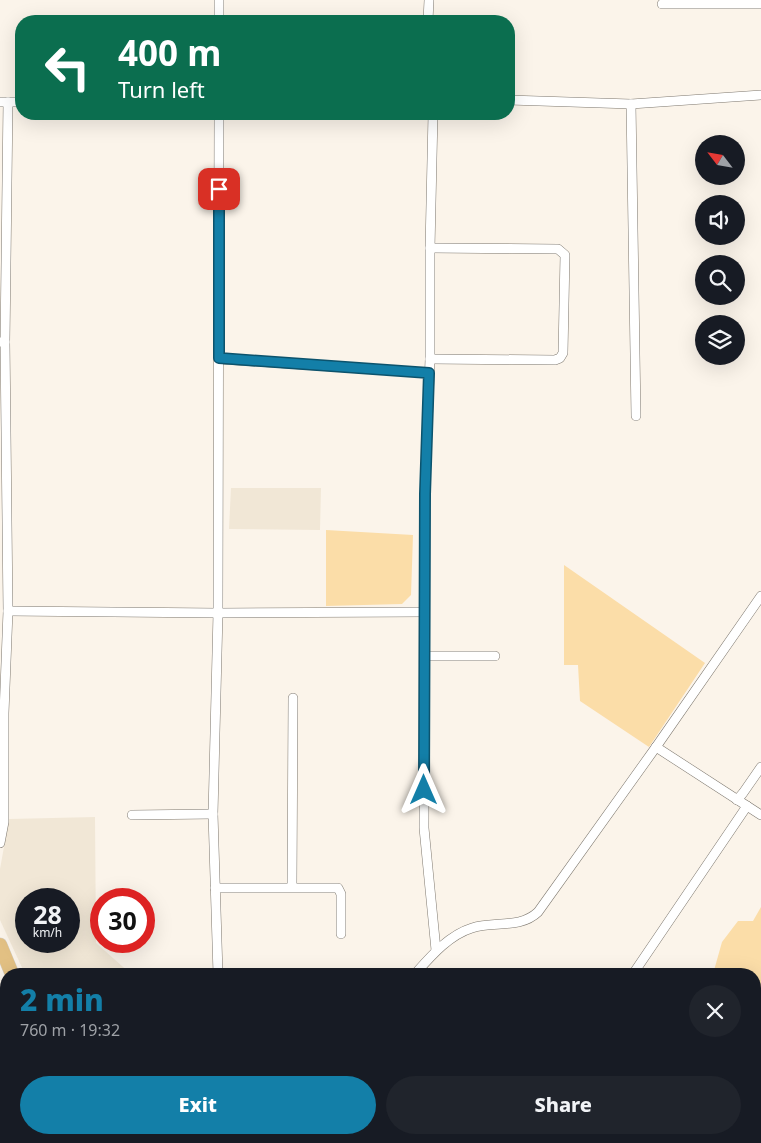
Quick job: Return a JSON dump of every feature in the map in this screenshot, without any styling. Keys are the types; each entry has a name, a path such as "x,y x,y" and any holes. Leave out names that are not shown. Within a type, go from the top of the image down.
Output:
{"highway":[{"path":"0,945 10,968"}],"street":[{"path":"219,0 219,15"},
{"path":"428,15 429,0"},
{"path":"662,4 761,4"},
{"path":"515,100 631,104 761,95"},
{"path":"0,844 4,822 2,713 8,611 3,342 4,102"},
{"path":"631,104 636,416"},
{"path":"218,120 218,613 213,814 218,968"},
{"path":"433,120 430,359 425,494 424,828 436,950"},
{"path":"430,248 558,249 564,255 563,353 560,358 555,360 430,359"},
{"path":"219,358 429,373"},
{"path":"420,968 436,950 470,929 480,926 521,923 531,919 538,912 761,596"},
{"path":"8,611 425,612"},
{"path":"425,656 496,656"},
{"path":"292,888 293,698"},
{"path":"656,747 761,816"},
{"path":"737,800 744,793 761,767"},
{"path":"637,968 747,806"},
{"path":"132,815 213,814"},
{"path":"215,888 338,888 341,894 340,934"}],"shaded area":[{"path":"231,488 321,488 320,530 229,529"},
{"path":"326,530 413,535 411,595 402,604 326,606"},
{"path":"564,565 705,663 649,747 580,701 578,665 564,665"},
{"path":"95,817 96,888 90,888 90,953 107,953 124,968 22,968 15,953 80,953 80,888 15,888 15,952 0,920 0,869 9,819"},
{"path":"761,907 761,968 715,968 722,942 738,921 753,921"}],"route":[{"path":"219,189 219,358 429,373 425,494 424,790"}]}
